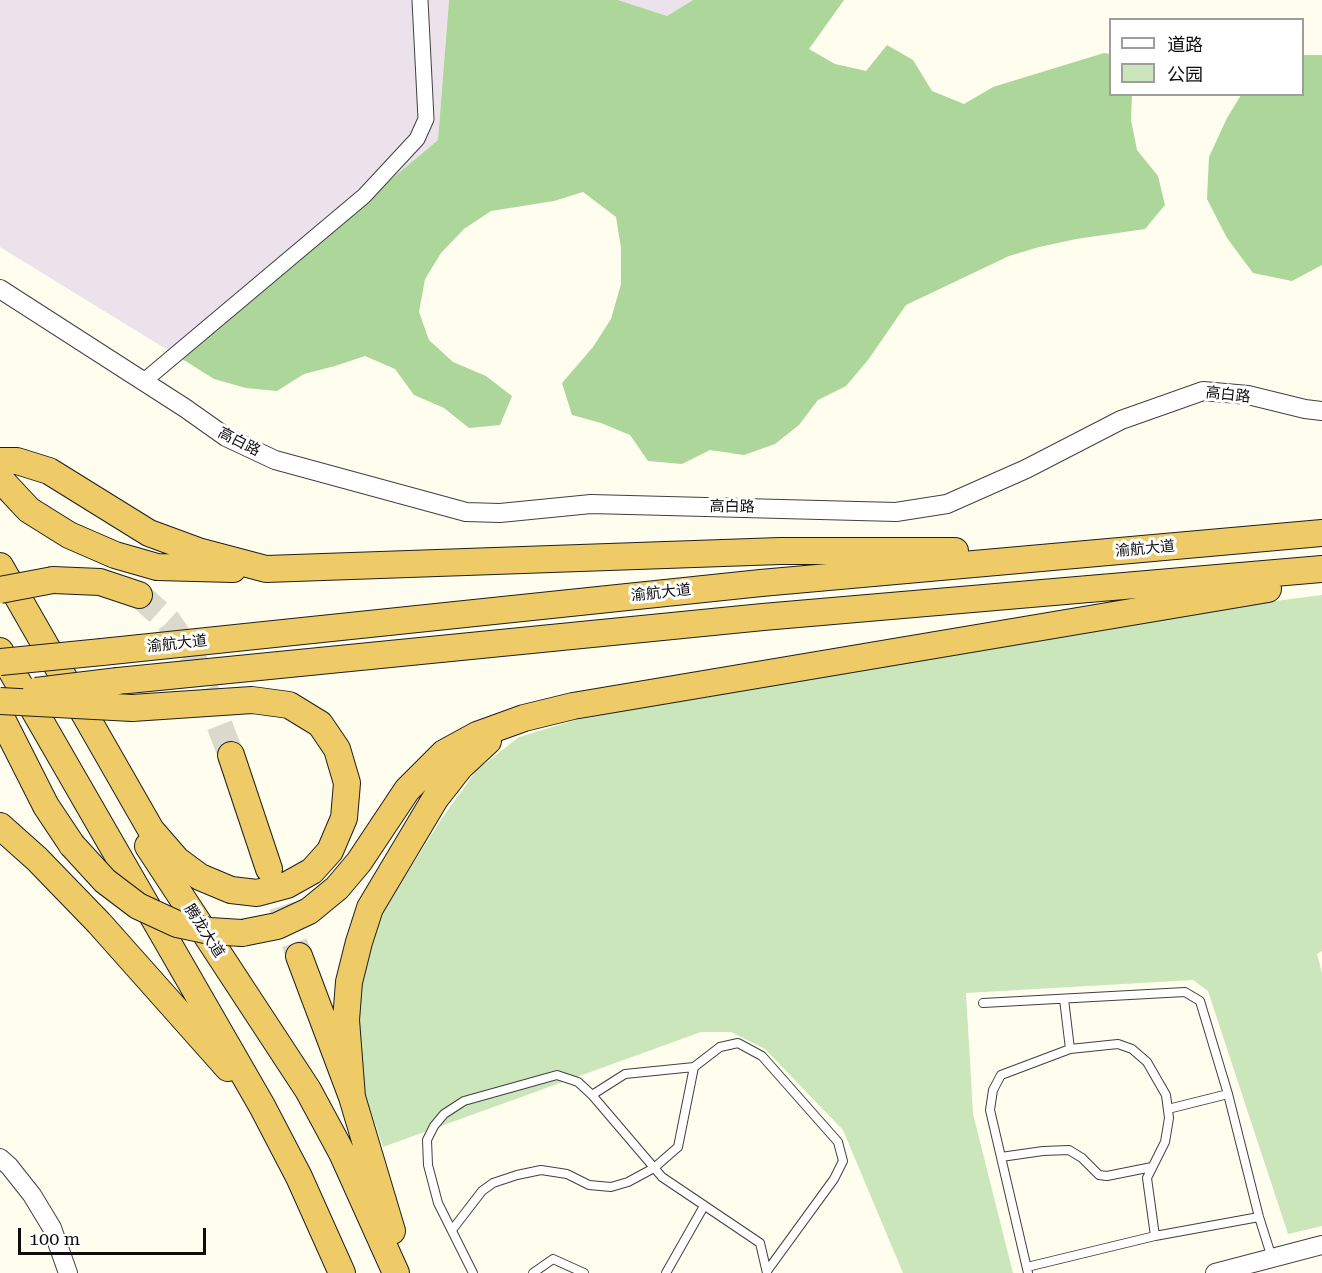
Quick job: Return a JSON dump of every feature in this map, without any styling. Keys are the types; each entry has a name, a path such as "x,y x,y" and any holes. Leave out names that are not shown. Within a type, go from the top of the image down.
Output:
{"highway":[{"path":"0,461 17,460 49,471 149,533 198,551 266,569"},
{"path":"0,479 30,510 69,535 115,555 158,567 266,569 780,551 1127,551"},
{"name":"渝航大道","path":"0,662 761,583 1322,533"},
{"path":"0,566 152,830 177,860 200,877 231,890 257,893 287,885 312,871 330,851 344,818 347,783 338,749 320,724 289,705 252,700 132,708 0,701"},
{"name":"渝航大道","path":"0,695 118,681 751,618 1322,569"},
{"path":"0,592 53,580 100,582 139,595"},
{"path":"0,716 46,806 72,845 105,881 138,906 177,924 210,932 242,933 277,926 309,911 337,888 359,862 407,790 444,753 477,735 524,718 585,704 1322,580"},
{"name":"腾龙大道","path":"0,592 126,812 308,1090 342,1153 396,1273"},
{"path":"0,651 262,1106 299,1177 342,1273"},
{"path":"352,1097 346,1020 350,982 370,908 435,799 460,767 483,745 524,718"},
{"path":"231,755 269,869"},
{"path":"0,809 262,1106"},
{"path":"0,826 37,859 99,923"},
{"path":"299,956 352,1097 405,1273"}],"street":[{"path":"144,381 364,196 417,139 426,119 420,0"},
{"name":"高白路","path":"0,289 144,381 226,437 275,460 466,512 500,513 591,504 896,512 947,504 1026,469 1121,420 1203,391 1248,395 1322,411"},
{"path":"0,1158 32,1195 52,1228 68,1273"},
{"path":"1215,1273 1274,1265 1322,1245"}],"lane":[{"path":"983,1003 1185,992 1200,1001 1228,1094 1258,1217 1274,1265"},
{"path":"1064,999 1070,1049"},
{"path":"592,1095 625,1074 694,1067 720,1047 738,1043 762,1056 838,1142 843,1161 834,1179 767,1272"},
{"path":"1155,1236 1147,1178 1165,1142 1170,1118 1166,1095 1147,1062 1132,1049 1118,1044 1070,1049 1001,1075 993,1090 990,1110 1027,1270 1155,1236 1258,1217"},
{"path":"452,1230 482,1191 493,1183 516,1175 541,1170 567,1174 589,1185 611,1186 628,1182 654,1168 678,1147 694,1067"},
{"path":"473,1273 438,1203 428,1165 427,1140 434,1126 444,1114 464,1101 557,1075 578,1082 592,1095 662,1177 760,1243 767,1272"},
{"path":"1168,1109 1228,1094"},
{"path":"1001,1157 1068,1150 1082,1158 1099,1175 1107,1176 1152,1167"},
{"path":"666,1273 704,1206"},
{"path":"533,1273 553,1259 584,1273"}],"shaded area":[{"path":"0,0 449,0 438,140 179,357 0,247"},
{"path":"618,0 693,0 667,16"}],"green space":[{"path":"449,0 618,0 667,16 693,0 844,0 809,49 835,64 866,71 887,45 913,60 932,91 964,104 993,87 1104,53 1109,54 1109,96 1132,96 1131,120 1137,150 1158,176 1165,205 1145,229 1076,239 1009,256 906,305 868,360 846,386 818,400 799,425 775,444 744,455 710,450 682,464 648,461 630,435 601,423 572,415 562,383 593,347 611,319 621,284 621,248 616,217 583,192 554,201 491,211 464,229 441,253 425,279 419,312 429,340 453,362 486,376 512,396 500,425 469,428 444,408 414,395 395,369 365,356 304,374 277,391 246,388 214,379 179,357 438,140"},
{"path":"1304,55 1322,55 1322,265 1292,281 1253,273 1227,238 1207,199 1209,157 1227,118 1240,96 1304,96"},
{"path":"1322,595 1322,951 1317,954 1322,973 1322,1226 1288,1234 1208,991 1193,980 966,993 973,1114 1013,1273 903,1273 843,1130 765,1049 731,1032 701,1032 383,1147 363,1088 357,1021 361,977 383,912 442,818 477,770 519,737 576,720 1076,627"}],"tunnel":[{"path":"139,595 169,622 194,659 231,755"},
{"path":"269,869 299,956"}]}
